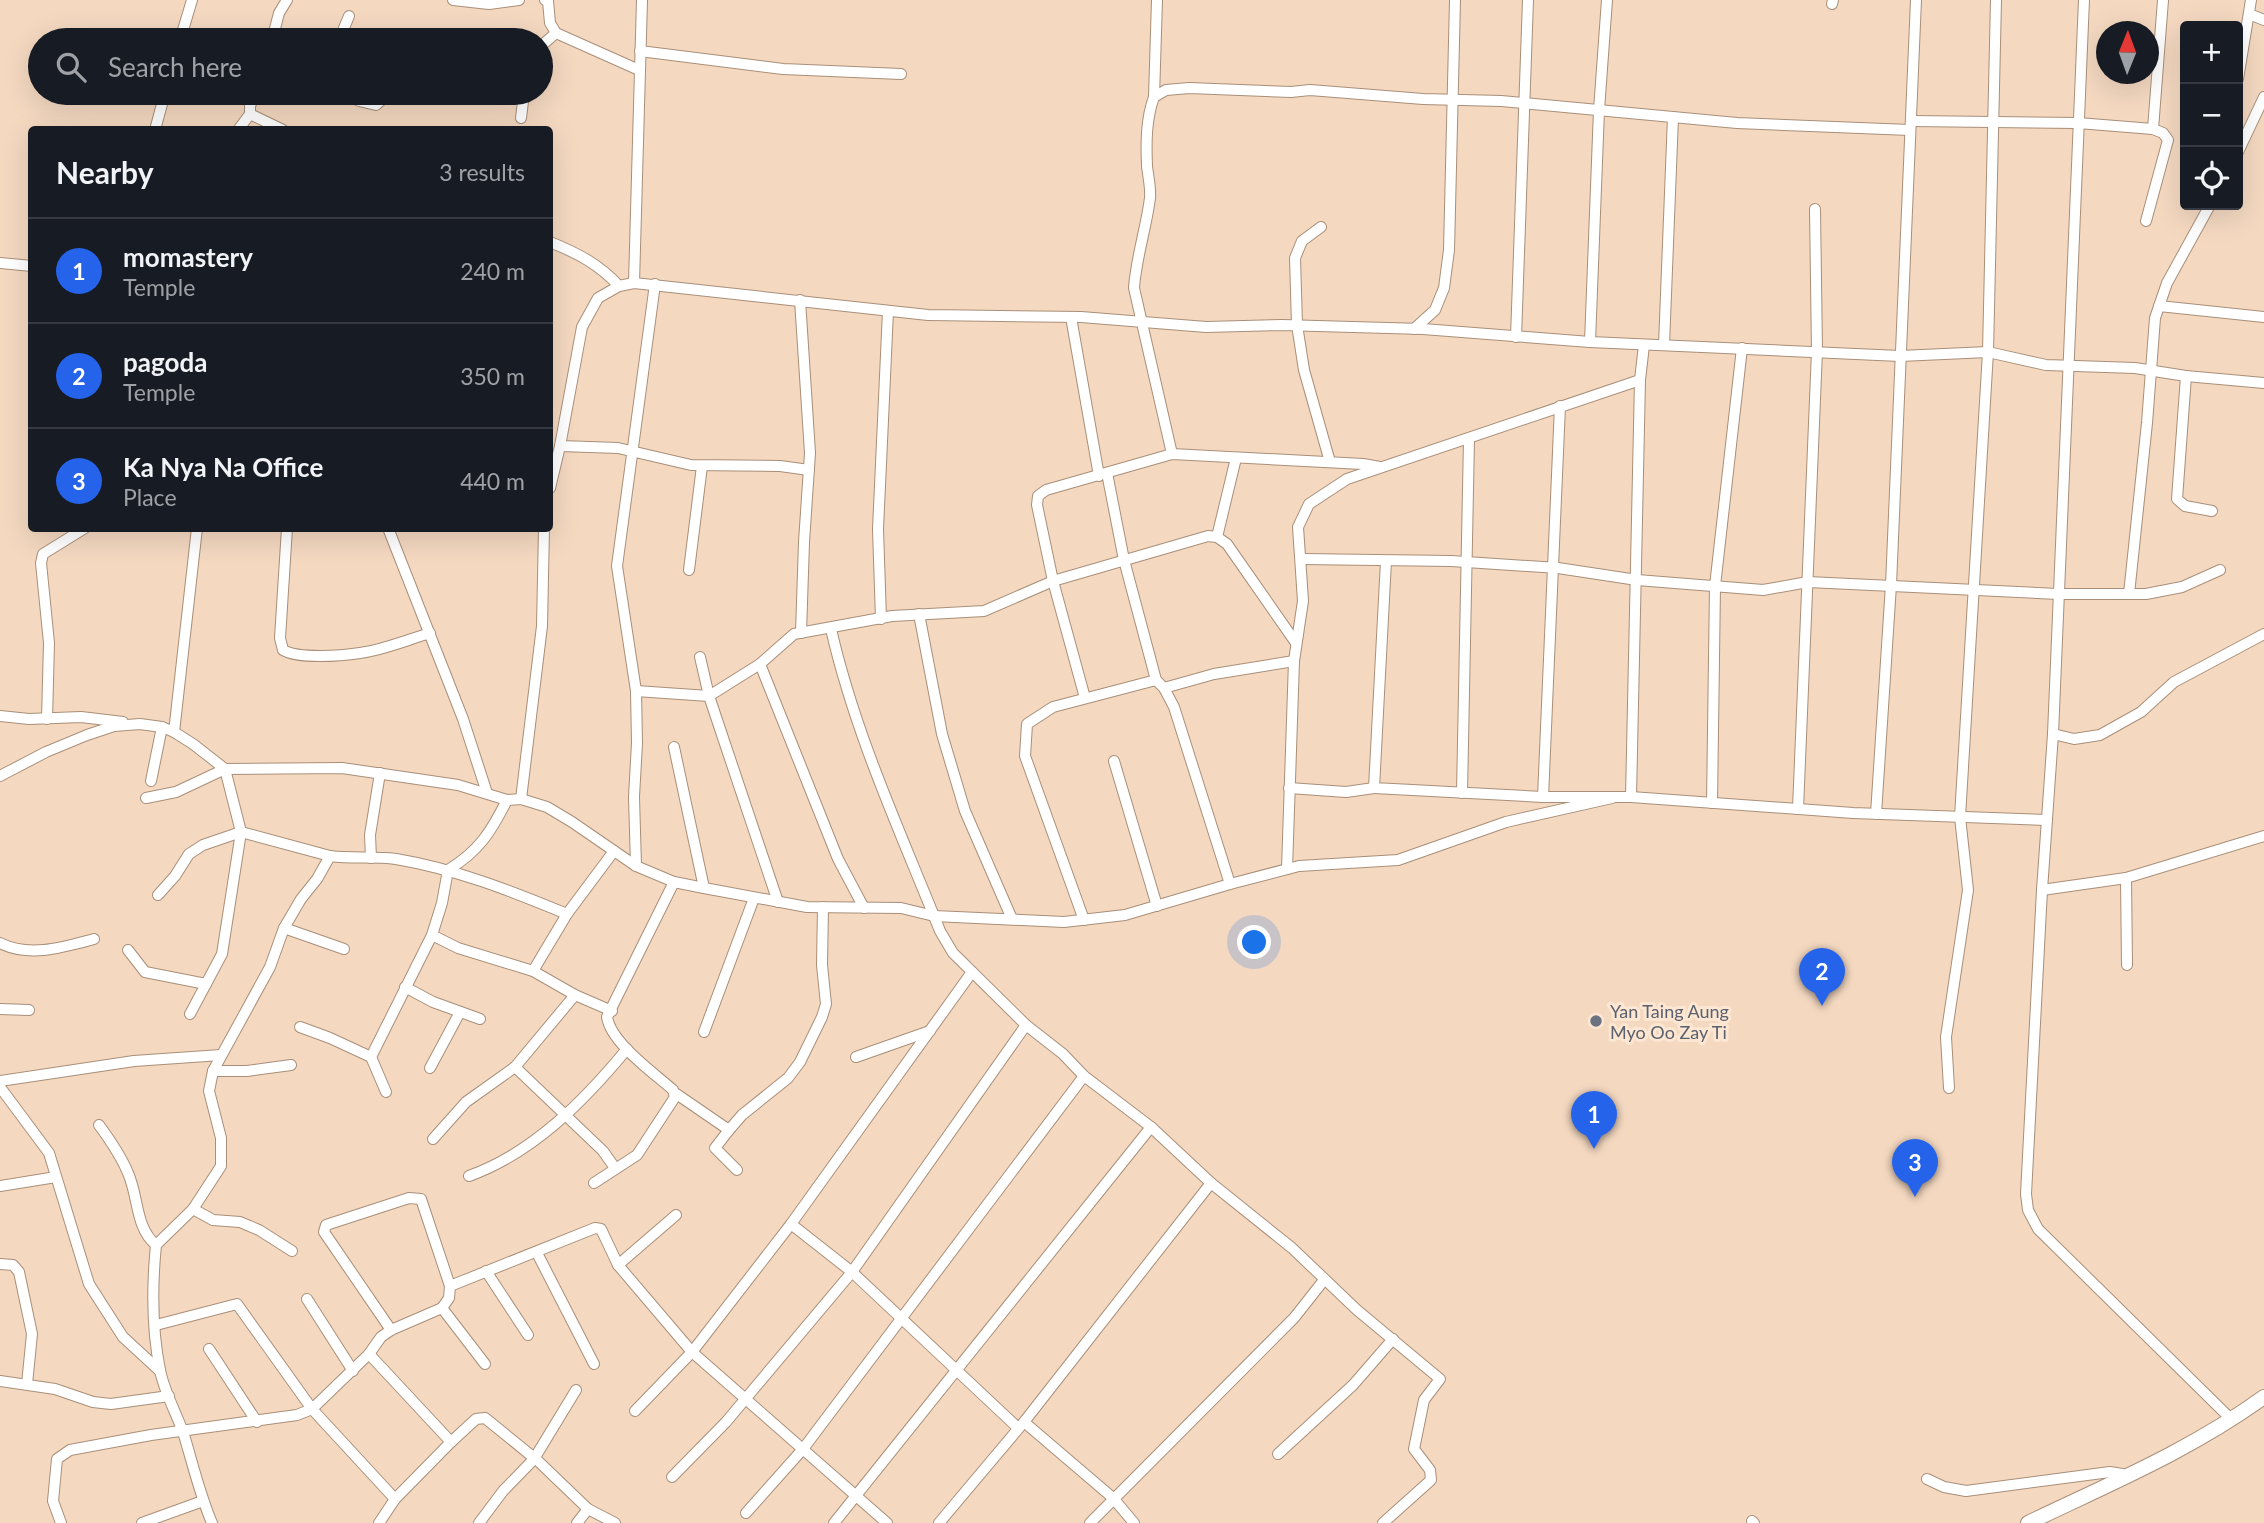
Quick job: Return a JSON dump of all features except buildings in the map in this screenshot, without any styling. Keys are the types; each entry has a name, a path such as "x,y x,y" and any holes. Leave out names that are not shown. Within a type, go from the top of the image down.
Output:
{"main road":[{"path":"2028,1523 2131,1476 2232,1420 2264,1397"}],"street":[{"path":"184,28 192,0"},
{"path":"275,28 279,13 287,0"},
{"path":"453,0 489,4 519,0"},
{"path":"547,0 550,23 556,33 639,70"},
{"path":"634,283 642,0"},
{"path":"1157,0 1154,97 1146,144 1150,194 1144,234 1135,266 1134,288 1172,454"},
{"path":"1414,329 1435,310 1444,288 1449,250 1455,0"},
{"path":"1516,337 1528,0"},
{"path":"1590,342 1599,110 1607,0"},
{"path":"1876,814 1891,585 1916,0"},
{"path":"1949,1088 1946,1037 1968,890 1960,817 1988,352 1996,0"},
{"path":"2084,0 2053,734 2026,1194 2028,1210 2038,1229 2232,1420"},
{"path":"2152,129 2163,0"},
{"path":"2243,50 2251,0"},
{"path":"2249,15 2264,20"},
{"path":"344,28 349,16"},
{"path":"640,51 783,69 901,74"},
{"path":"1154,97 1166,90 1189,88 1291,92 1310,90 1526,104 1737,123 1910,126 1992,121 2078,123 2152,129 2163,132 2168,140 2147,221"},
{"path":"2240,147 2264,97"},
{"path":"156,126 162,105"},
{"path":"241,126 250,114 250,105"},
{"path":"521,118 523,105"},
{"path":"250,114 276,126"},
{"path":"1664,345 1673,117"},
{"path":"1798,809 1817,351 1815,209"},
{"path":"2129,594 2155,318 2167,283 2207,210"},
{"path":"1321,227 1302,241 1295,258 1297,326 1304,370 1330,463"},
{"path":"553,243 578,253 605,270 619,286"},
{"path":"0,263 28,266"},
{"path":"553,475 582,327 598,298 619,286 634,283 928,315 1071,317 1206,327 1414,329 1590,342 1900,356 1988,352 2046,365 2135,368 2150,372 2264,383"},
{"path":"636,866 636,691 617,566 655,284"},
{"path":"800,300 810,453 801,633"},
{"path":"2159,306 2264,317"},
{"path":"881,619 878,529 888,311"},
{"path":"1071,317 1103,475 1124,560 1160,684 1174,707 1230,884"},
{"path":"1631,797 1640,380 1644,345"},
{"path":"1712,803 1715,586 1742,348"},
{"path":"2186,376 2177,499 2185,506 2212,511"},
{"path":"1287,869 1294,661 1303,601 1298,527 1310,504 1346,479 1640,380"},
{"path":"1543,797 1560,406"},
{"path":"1462,793 1469,439"},
{"path":"560,446 618,448 691,466 780,466 809,470"},
{"path":"1085,698 1053,581 1037,505 1038,496 1046,490 1172,454 1383,467"},
{"path":"1217,537 1237,458"},
{"path":"689,570 702,466"},
{"path":"47,719 49,643 41,563 43,554 79,532"},
{"path":"174,732 197,532"},
{"path":"288,532 280,638 282,650 289,654 309,656 360,653 430,633"},
{"path":"390,532 463,719 487,793"},
{"path":"520,799 542,626 544,532"},
{"path":"636,691 709,696 760,664 794,634 919,614 984,611 1053,581 1209,536 1217,537 1227,544 1296,643"},
{"path":"1302,559 1466,562 1763,590 1808,582 2058,594 2146,594 2182,587 2220,570"},
{"path":"1374,788 1386,561"},
{"path":"919,614 946,747 965,811 1012,919"},
{"path":"831,629 862,738 934,916 953,953 1084,1076 1151,1127 1211,1183 1292,1248 1324,1280 1440,1379 1424,1400 1414,1449 1430,1470 1431,1480 1383,1523"},
{"path":"2053,734 2074,739 2100,735 2141,712 2174,682 2264,634"},
{"path":"700,657 709,696 778,902"},
{"path":"1084,920 1026,757 1024,742 1027,724 1053,707 1085,698 1294,661"},
{"path":"760,664 838,859 864,908"},
{"path":"0,716 29,719 81,717 162,727 193,744 225,769 241,832 222,954 190,1014"},
{"path":"0,776 87,734 114,726 140,724"},
{"path":"151,781 162,727"},
{"path":"674,747 704,888"},
{"path":"1114,761 1157,906"},
{"path":"146,797 176,792 225,769 342,768 380,773 458,785 506,800 520,799 547,807 572,821 636,866 674,881 704,888 807,907 901,908 934,916 1064,922 1125,915 1299,866 1398,860 1506,822 1612,798"},
{"path":"371,858 370,835 380,773"},
{"path":"1289,788 1346,792 1374,788 1543,797 1631,797 1876,814 2047,820"},
{"path":"371,1057 432,935 448,870 468,857 491,833 506,800"},
{"path":"158,895 175,876 189,853 203,845 241,832 330,856 393,859 448,870 567,914"},
{"path":"2042,890 2126,878 2264,836"},
{"path":"533,971 567,914 614,851"},
{"path":"212,1523 160,1371 154,1267 156,1245 193,1209 221,1166 221,1139 209,1091 213,1071 270,967 284,928 330,856"},
{"path":"2126,878 2127,965"},
{"path":"674,881 607,1017 609,1027 627,1049 676,1093 729,1129"},
{"path":"704,1032 754,898"},
{"path":"737,1170 715,1148 742,1115 788,1078 800,1062 822,1017 826,1004 822,965 823,907"},
{"path":"284,928 344,949"},
{"path":"432,935 458,948 533,971 575,995 612,1011"},
{"path":"0,943 28,951 63,947 94,939"},
{"path":"128,950 145,972 206,984"},
{"path":"635,1411 692,1352 791,1224 972,972"},
{"path":"405,986 433,1002 480,1019"},
{"path":"433,1139 466,1102 515,1067 575,995"},
{"path":"0,1009 29,1010"},
{"path":"430,1068 460,1012"},
{"path":"672,1477 746,1398 852,1272 1026,1024"},
{"path":"300,1027 371,1057 386,1093"},
{"path":"856,1057 930,1031"},
{"path":"469,1176 485,1171 518,1151 565,1115 583,1099 627,1049"},
{"path":"0,1081 134,1061 221,1055"},
{"path":"213,1071 247,1071 291,1065"},
{"path":"515,1067 603,1151 615,1168"},
{"path":"746,1513 803,1449 1084,1076"},
{"path":"0,1087 50,1153 89,1284 123,1337 160,1371"},
{"path":"594,1183 637,1155 676,1093"},
{"path":"99,1125 129,1175 141,1223 147,1237 156,1245"},
{"path":"834,1523 1151,1127"},
{"path":"0,1186 56,1177"},
{"path":"939,1523 1021,1424 1211,1183"},
{"path":"61,1523 53,1501 57,1459 70,1450 297,1415 312,1409 353,1371 381,1337 442,1308 449,1298 450,1286 421,1199 409,1198 326,1225 324,1232 391,1330"},
{"path":"193,1209 213,1220 240,1222 259,1230 292,1251"},
{"path":"618,1265 676,1215"},
{"path":"791,1224 852,1272 956,1369 1113,1499 1134,1523"},
{"path":"450,1286 595,1228 601,1228 618,1265 692,1352 887,1523"},
{"path":"537,1253 594,1364"},
{"path":"0,1264 13,1265 19,1272 32,1334 27,1384"},
{"path":"486,1271 528,1335"},
{"path":"1090,1523 1294,1318 1324,1280"},
{"path":"307,1299 353,1371"},
{"path":"156,1325 237,1304 312,1409 395,1499"},
{"path":"442,1308 485,1364"},
{"path":"1278,1454 1353,1385 1393,1339"},
{"path":"209,1349 257,1422"},
{"path":"369,1354 451,1442"},
{"path":"0,1381 55,1389 93,1402 111,1404 169,1396"},
{"path":"479,1523 503,1491 534,1459 576,1390"},
{"path":"379,1523 395,1499 451,1442 476,1419 485,1418 588,1510 615,1523"},
{"path":"1927,1479 1944,1488 1966,1490 2110,1472 2131,1476"},
{"path":"142,1523 203,1501"},
{"path":"577,1523 588,1510"}],"place":[{"name":"pagoda","path":"1822,1006"},
{"name":"Yan Taing Aung Myo Oo Zay Ti","path":"1596,1021"},
{"name":"momastery","path":"1594,1149"},
{"name":"Ka Nya Na Office","path":"1915,1197"}]}
